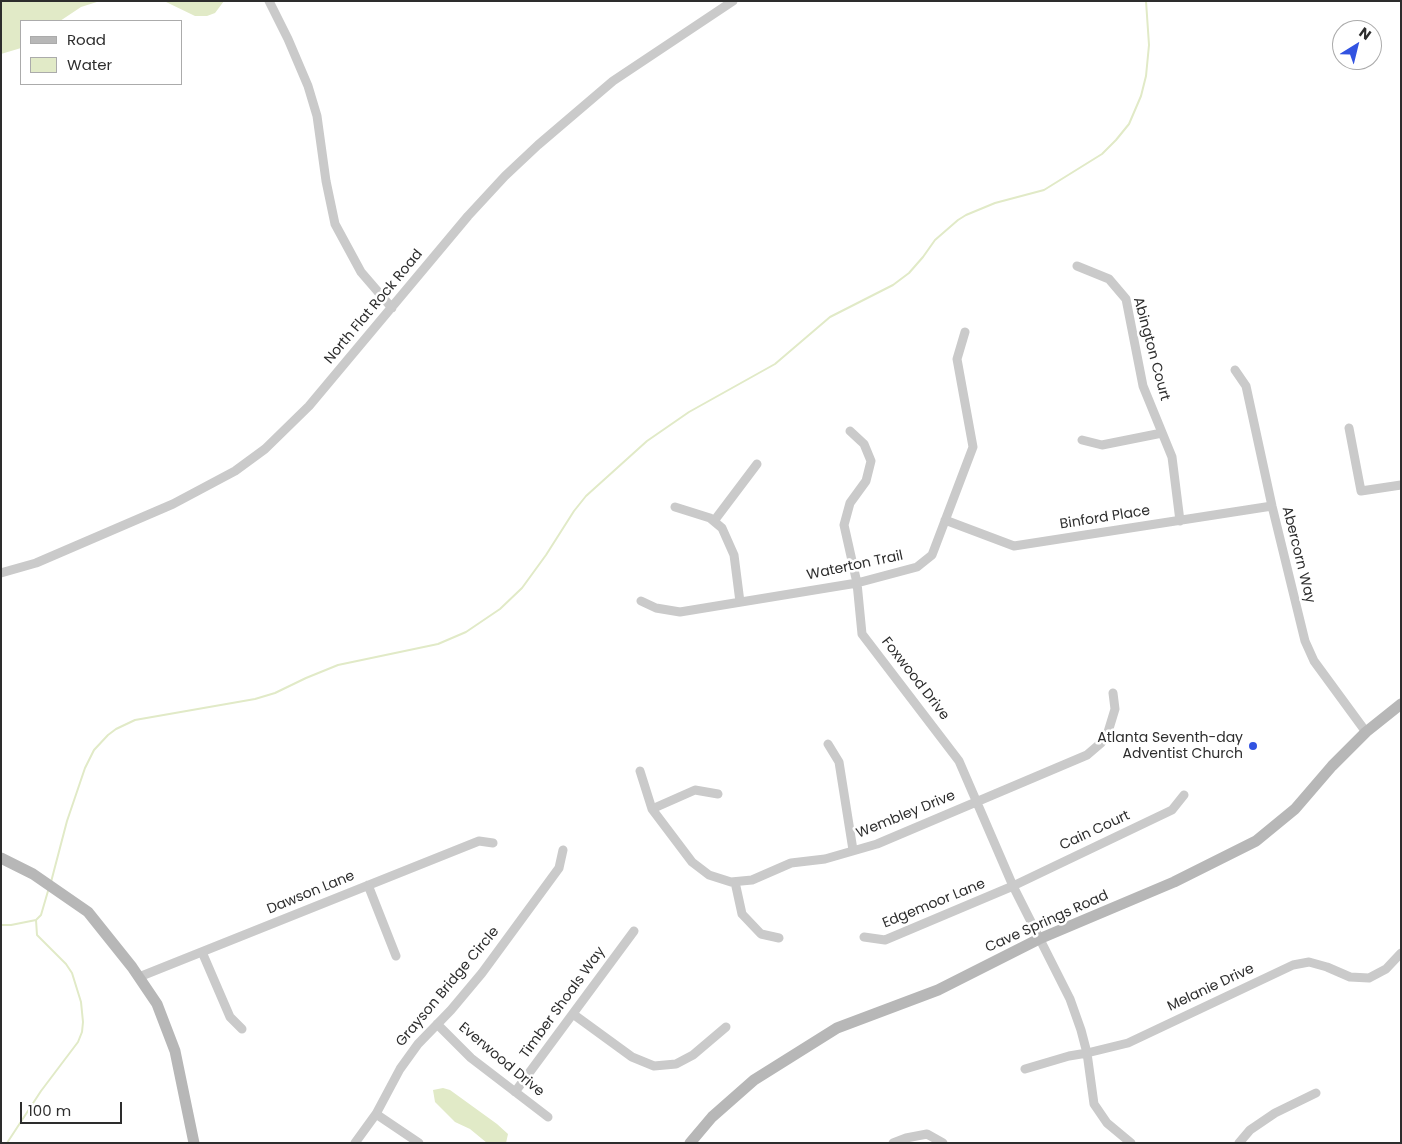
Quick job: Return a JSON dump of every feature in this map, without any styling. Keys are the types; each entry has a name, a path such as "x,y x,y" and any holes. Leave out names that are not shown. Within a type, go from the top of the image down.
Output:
{"street":[{"path":"269,1 288,39 310,93 317,116 326,181 336,224 360,272 392,308"},
{"name":"North Flat Rock Road","path":"1,572 36,563 173,504 235,471 265,449 309,406 468,216 505,176 613,81 733,1"},
{"name":"Abington Court","path":"1077,266 1108,279 1126,300 1144,386 1172,458 1180,520"},
{"name":"Waterton Trail","path":"641,601 656,608 680,612 857,583 916,567 932,555 973,447 957,359 965,332"},
{"name":"Abercorn Way","path":"1235,370 1246,386 1272,506 1305,641 1314,661 1366,732"},
{"path":"1349,428 1361,491 1401,485"},
{"name":"Foxwood Drive","path":"850,431 864,444 871,460 866,481 850,503 844,525 857,583 862,634 960,761 1013,886 1070,998 1082,1030 1094,1104 1107,1123 1131,1143"},
{"path":"1082,440 1102,444 1162,433"},
{"path":"714,521 758,464"},
{"name":"Binford Place","path":"945,520 1014,546 1272,506"},
{"path":"675,507 710,518 722,528 734,554 740,602"},
{"name":"Wembley Drive","path":"640,771 652,809 692,862 709,875 731,882 752,880 791,863 825,859 877,844 1087,754 1101,744 1108,732 1115,709 1113,694"},
{"name":"Cave Springs Road","path":"690,1143 712,1117 754,1080 837,1028 938,990 1039,940 1174,882 1256,841 1294,809 1332,766 1366,732 1401,704"},
{"path":"828,744 838,762 853,850"},
{"path":"652,809 695,790 718,794"},
{"name":"Cain Court","path":"1013,886 1172,810 1184,795"},
{"name":"Dawson Lane","path":"139,977 479,840 493,843"},
{"name":"Grayson Bridge Circle","path":"355,1143 376,1114 400,1069 418,1044 482,973 559,868 563,850"},
{"path":"1,858 33,874 88,912 139,977 157,1004 175,1051 194,1143"},
{"path":"735,882 742,914 761,934 780,938"},
{"path":"368,885 396,956"},
{"name":"Edgemoor Lane","path":"864,937 885,940 1013,886"},
{"name":"Timber Shoals Way","path":"516,1092 634,931"},
{"path":"202,952 230,1017 242,1028"},
{"name":"Melanie Drive","path":"1025,1069 1069,1056 1128,1043 1292,965 1309,962 1350,977 1369,978 1386,969 1401,953"},
{"path":"573,1014 632,1057 654,1066 676,1064 693,1055 726,1026"},
{"name":"Everwood Drive","path":"437,1024 472,1058 548,1117"},
{"path":"1239,1143 1250,1130 1275,1113 1316,1093"},
{"path":"376,1114 419,1143"},
{"path":"893,1143 906,1138 927,1134 943,1143"}],"water":[{"path":"1,1 100,1 81,7 62,20 20,20 20,48 1,54"},
{"path":"164,1 224,1 215,13 207,16 195,16"},
{"path":"443,1088 450,1090 497,1124 508,1134 506,1143 487,1143 470,1129 455,1122 435,1102 433,1090"}],"waterway":[{"path":"51,882 67,821 85,768 94,750 116,729 135,720 255,699 275,693 338,665 438,644 466,632 500,609 522,588 586,496 647,441 689,412 775,364 830,317 893,285 909,273 935,240 958,220 995,203 1044,190 1102,154 1129,124 1141,96 1146,76 1149,45 1146,1"},
{"path":"1,925 36,920 41,915 48,891"},
{"path":"7,1143 41,1091 78,1042 82,1032 81,1002 72,973 66,964 37,935 36,920"}],"place":[{"name":"Atlanta Seventh-day Adventist Church","path":"1253,746"}]}
